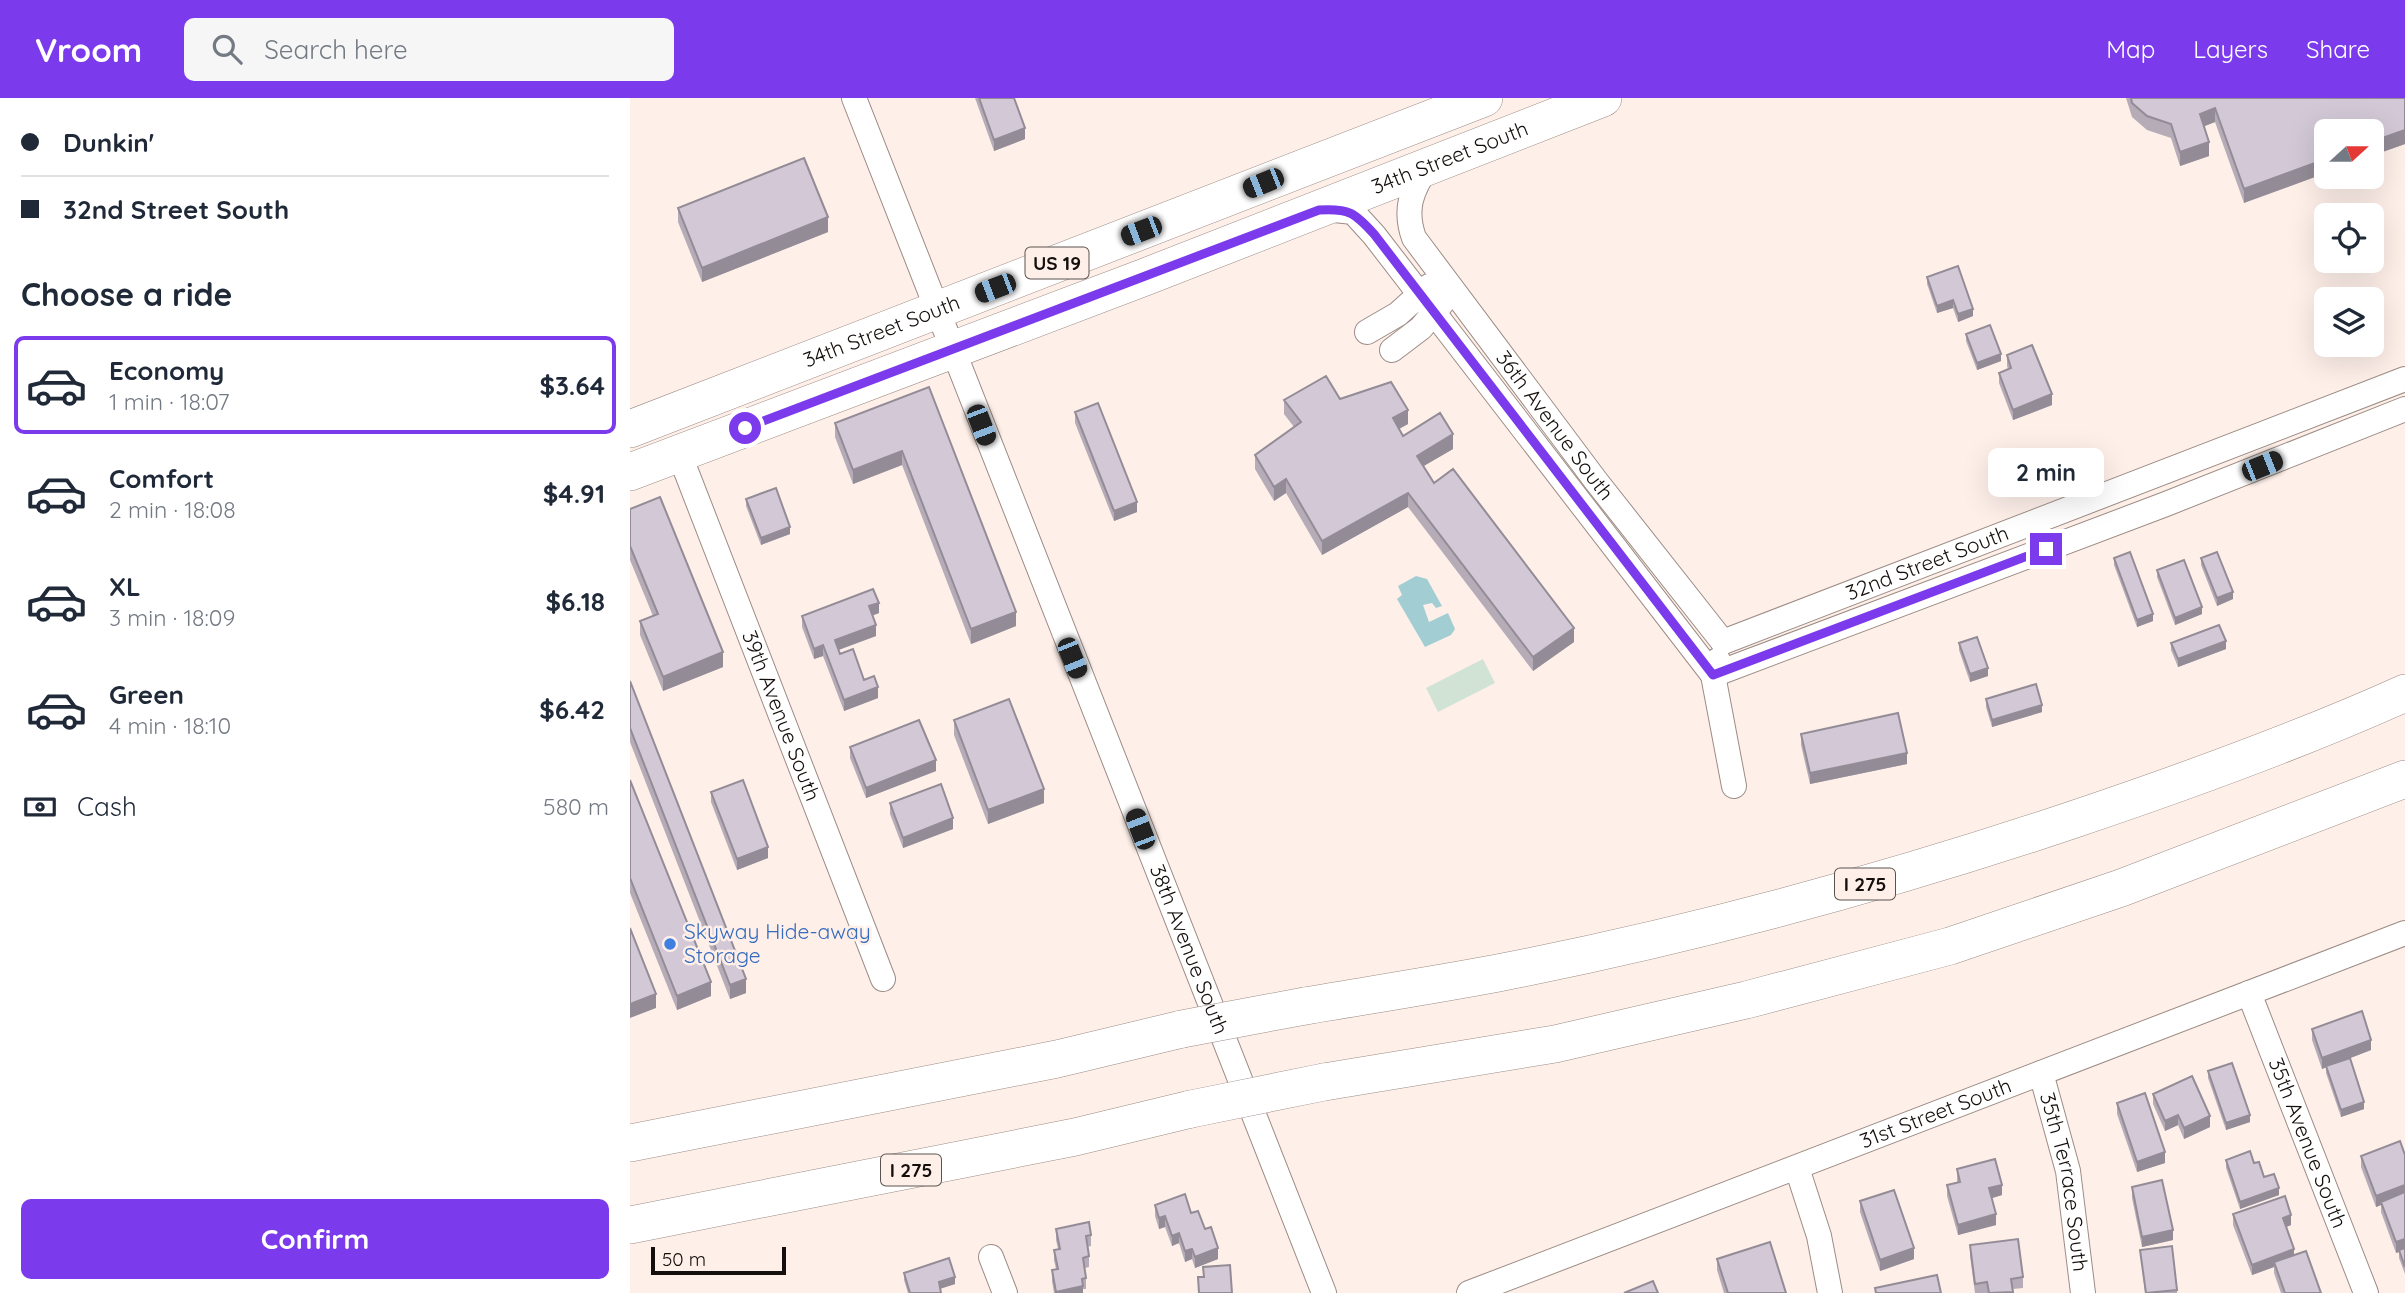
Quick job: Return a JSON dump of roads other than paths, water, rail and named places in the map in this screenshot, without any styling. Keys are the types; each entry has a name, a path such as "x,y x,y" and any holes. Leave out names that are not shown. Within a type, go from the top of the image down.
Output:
{"highway":[{"name":"34th Street South","path":"630,429 1484,98"},
{"path":"1369,190 1374,172 1387,160 1530,98"},
{"name":"34th Street South","path":"630,472 1145,277 1603,98"},
{"path":"1145,277 1164,254 1180,243 1321,184 1334,175 1346,151"},
{"name":"I 275","path":"630,1143 1057,1059 1182,1029 1498,973 1656,939 1830,894 1994,846 2196,778 2405,692"},
{"name":"I 275","path":"630,1225 1075,1138 1191,1109 1324,1082 1555,1044 1746,1000 1950,946 2121,888 2405,779"}],"street":[{"name":"38th Avenue South","path":"854,98 1324,1293"},
{"name":"36th Avenue South","path":"1427,167 1411,196 1409,224 1414,238 1446,284 1724,642 1713,675"},
{"name":"36th Avenue South","path":"1319,210 1353,212 1374,234 1713,675 1734,786"},
{"path":"1367,332 1398,314 1426,304 1446,284"},
{"path":"1392,349 1421,328 1426,304"},
{"name":"32nd Street South","path":"1724,642 2405,379"},
{"name":"32nd Street South","path":"1713,675 2153,509 2405,409"},
{"name":"39th Avenue South","path":"679,453 883,979"},
{"name":"31st Street South","path":"1469,1293 1528,1282 1797,1168 2405,933"},
{"name":"35th Avenue South","path":"2249,993 2366,1293"},
{"name":"35th Terrace South","path":"2041,1073 2068,1171 2082,1293"},
{"path":"1797,1168 1818,1236 1830,1293"},
{"path":"991,1257 1005,1293"}],"water":[{"path":"1416,576 1427,579 1442,606 1436,608 1432,603 1423,605 1429,622 1448,613 1455,629 1451,635 1425,647 1397,599 1402,595 1398,586"}],"place":[{"name":"Skyway Hide-away Storage","path":"670,944"}]}
